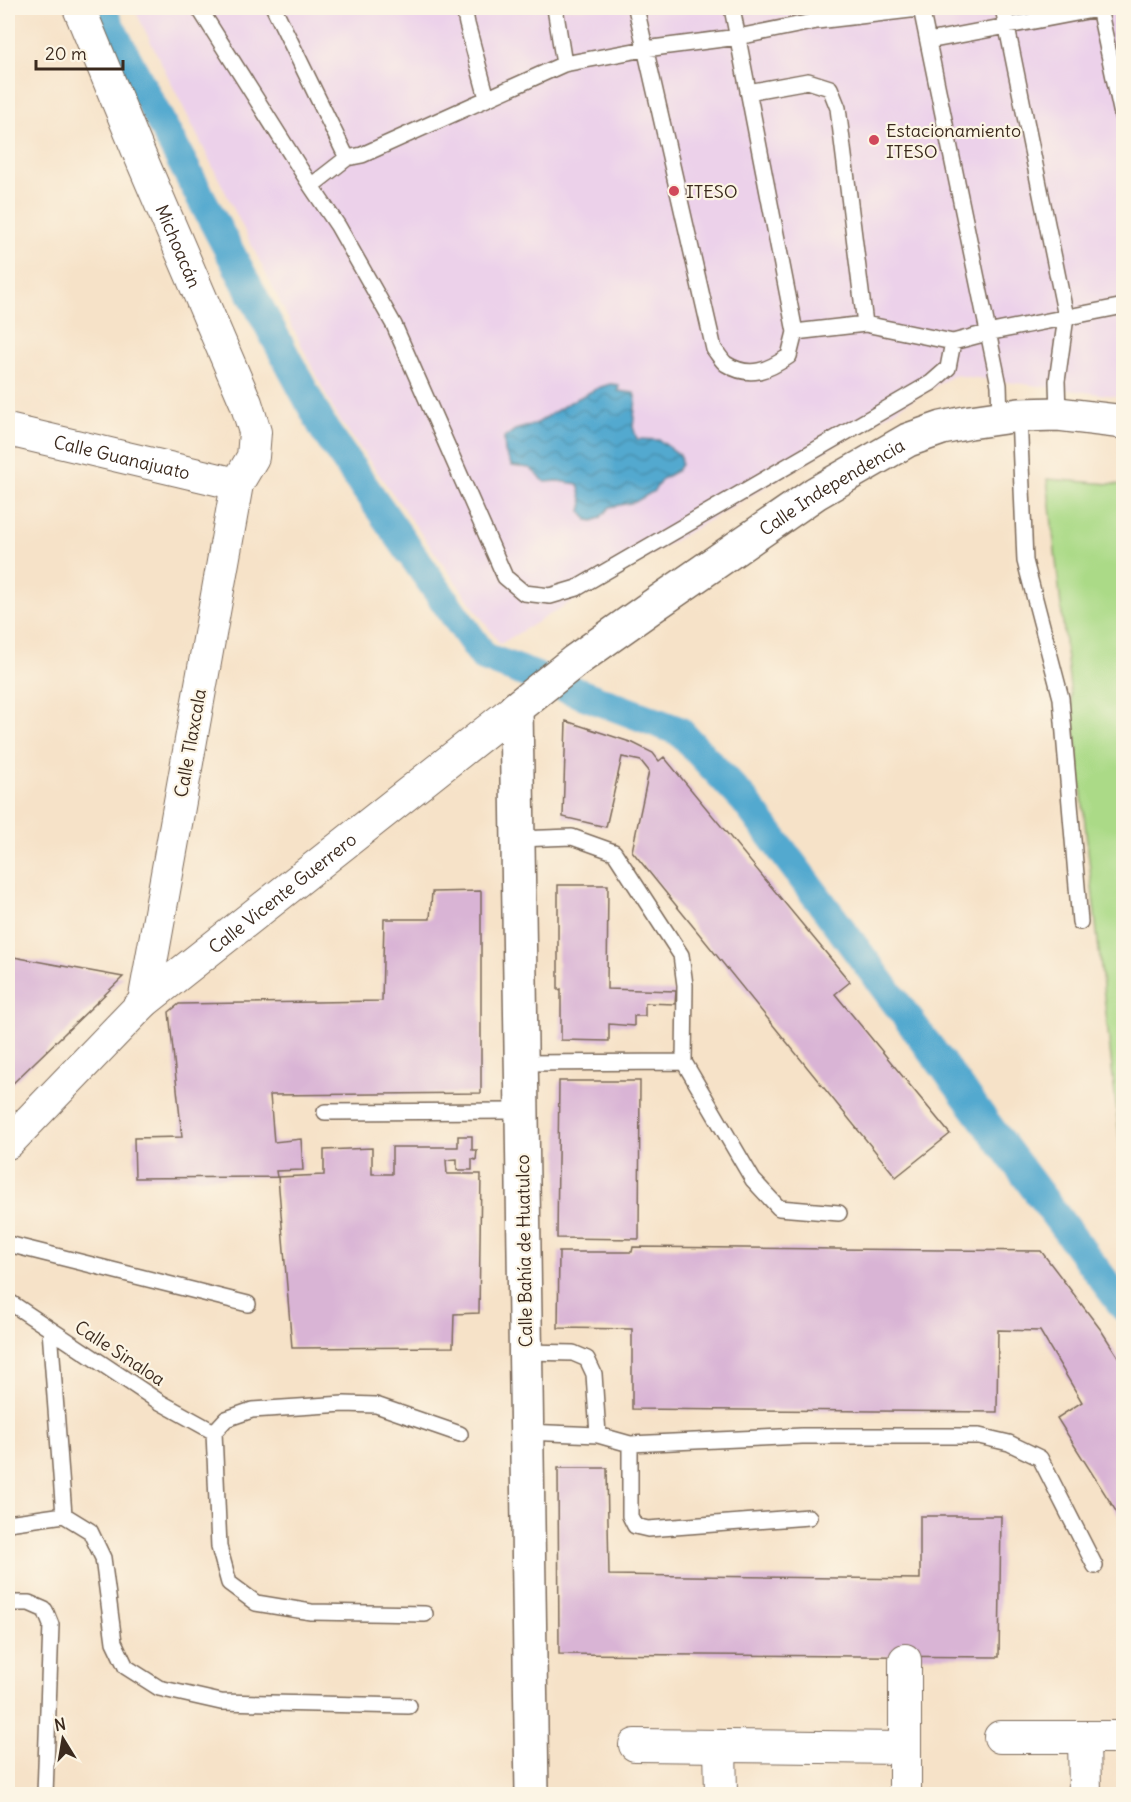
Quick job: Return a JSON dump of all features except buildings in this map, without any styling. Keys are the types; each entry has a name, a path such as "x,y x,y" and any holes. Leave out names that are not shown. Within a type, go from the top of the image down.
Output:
{"street":[{"name":"Michoacán","path":"79,8 246,403 255,432 253,457 237,484"},
{"name":"Calle Independencia","path":"575,661 816,493 908,440 942,428 1009,416 1058,414 1124,422"},
{"name":"Calle Guanajuato","path":"8,430 237,484"},
{"name":"Calle Tlaxcala","path":"144,1002 237,484"},
{"name":"Calle Vicente Guerrero","path":"8,1143 144,1002 575,661"},
{"name":"Calle Bahía de Huatulco","path":"521,704 518,839 532,1794"},
{"path":"905,1660 905,1794"},
{"path":"1000,1737 1124,1737"},
{"path":"1084,1737 1085,1794"},
{"path":"635,1745 905,1748"},
{"path":"720,1746 721,1794"}],"lane":[{"path":"199,8 310,186 338,226 394,325 505,577 524,593 550,596 577,588 931,383 948,368 953,342"},
{"path":"274,8 347,158"},
{"path":"464,8 487,98"},
{"path":"555,8 564,64"},
{"path":"636,8 714,350 725,364 748,372 770,369 789,356 795,332 732,8"},
{"path":"310,186 347,158 362,155 564,64 738,37 817,21 923,8 987,333 1009,416 1025,561 1061,698 1080,922"},
{"path":"1003,8 1066,317 1057,381 1058,414"},
{"path":"928,40 1101,8 1124,124"},
{"path":"748,92 808,81 830,88 838,108 865,324"},
{"path":"795,332 865,324 953,342 987,333 1124,306"},
{"path":"518,839 572,837 614,852 681,955 685,985 684,1062 753,1180 779,1208 839,1213"},
{"path":"521,1063 684,1062"},
{"path":"325,1112 522,1110"},
{"path":"8,1244 248,1304"},
{"name":"Calle Sinaloa","path":"8,1301 158,1401 214,1432"},
{"path":"50,1330 64,1515"},
{"path":"526,1352 573,1353 587,1359 594,1374 598,1435"},
{"path":"425,1614 311,1612 256,1603 229,1583 219,1547 214,1432 226,1419 252,1410 344,1404 376,1405 460,1434"},
{"path":"526,1432 598,1435 630,1444 802,1436 980,1436 1009,1443 1040,1458 1095,1566"},
{"path":"630,1444 630,1516 635,1526 648,1529 810,1517"},
{"path":"8,1522 64,1515 90,1531 103,1558 114,1642 126,1667 159,1688 221,1702 409,1706"},
{"path":"8,1603 29,1603 45,1610 51,1625 45,1794"}],"shaded area":[{"name":"ITESO","path":"134,8 1123,8 1123,397 954,375 500,644 335,413"}],"green space":[{"path":"1047,479 1123,485 1123,1168"}],"water":[{"path":"610,384 619,385 618,391 634,393 636,398 633,427 637,439 659,440 680,455 681,464 677,471 662,479 654,491 635,502 610,507 600,518 593,521 587,520 581,511 583,503 578,484 545,482 530,468 512,466 505,452 504,438 515,430 536,424 567,404"}],"waterway":[{"path":"100,8 325,431 484,657 679,731 745,801 1124,1307"}],"place":[{"name":"Estacionamiento ITESO","path":"874,140"},
{"name":"ITESO","path":"674,191"}]}
